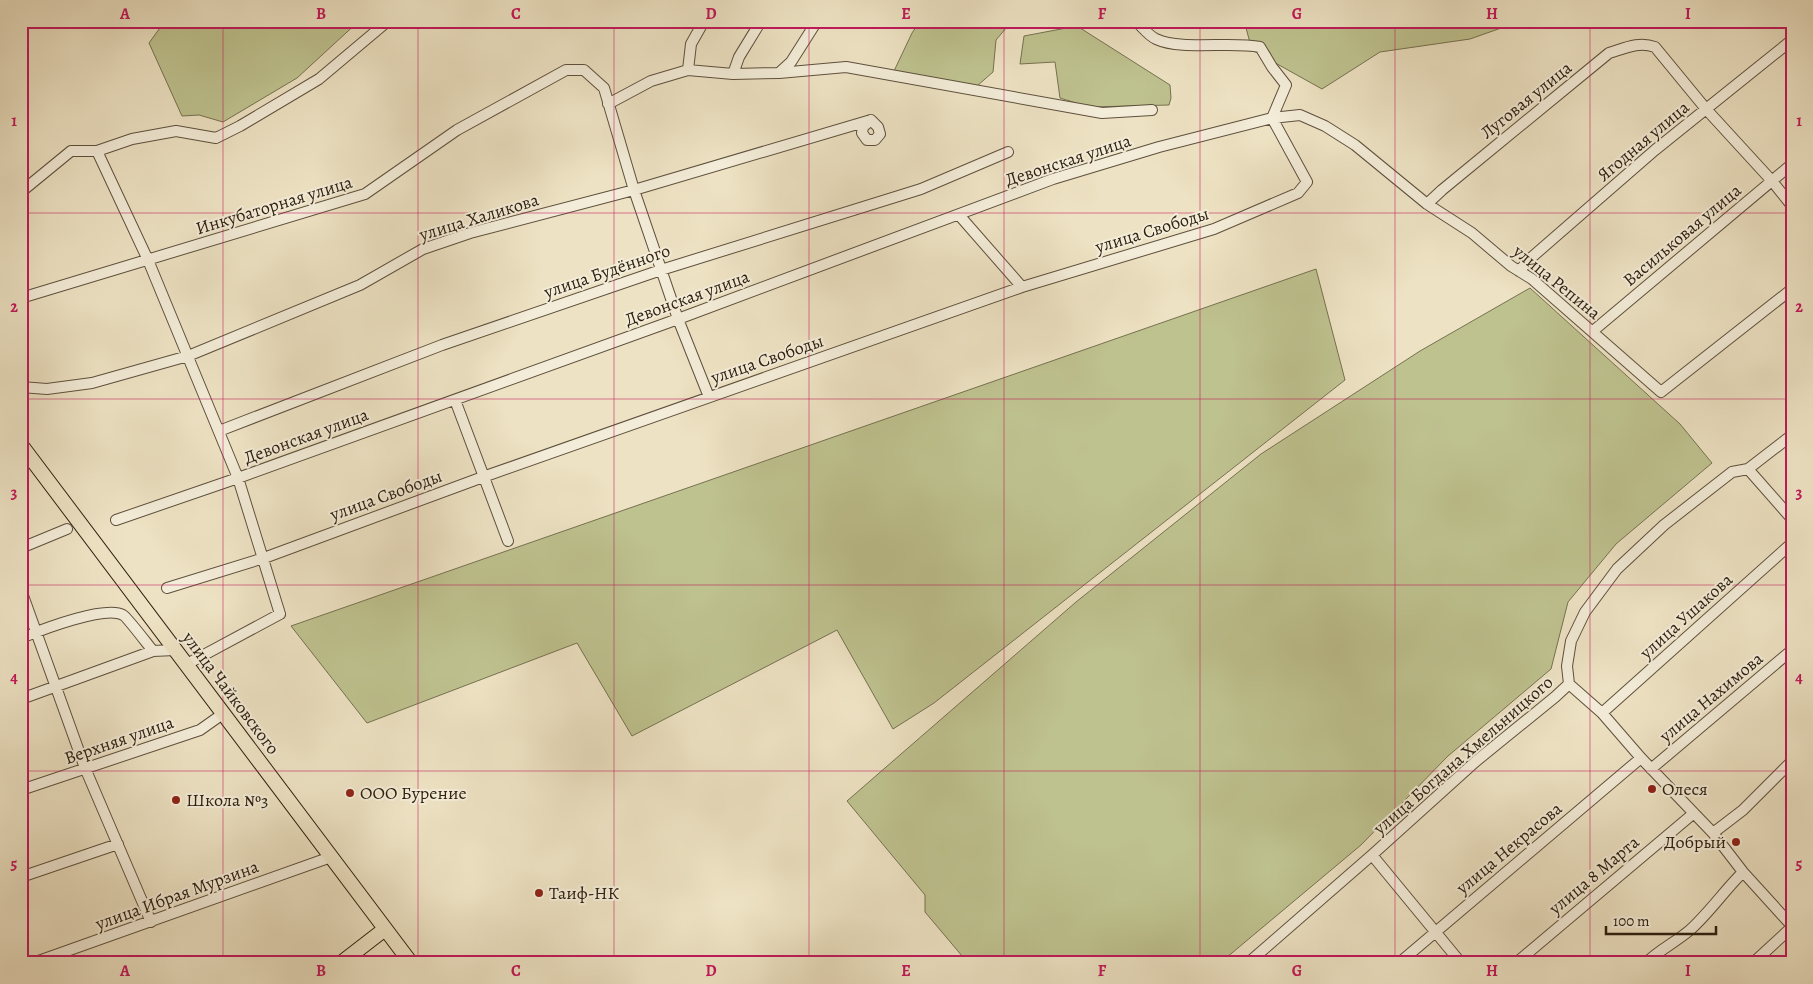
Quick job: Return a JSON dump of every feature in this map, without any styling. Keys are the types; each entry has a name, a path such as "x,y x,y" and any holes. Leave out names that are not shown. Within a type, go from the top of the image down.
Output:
{"main road":[{"name":"улица Чайковского","path":"21,445 411,963"},
{"path":"341,963 385,928"}],"street":[{"path":"21,192 71,151 97,151 132,139 176,131 216,138 240,126 319,79 388,21"},
{"path":"688,70 690,44 704,21"},
{"path":"733,74 738,57 760,21"},
{"path":"779,73 791,62 817,21"},
{"path":"1136,21 1156,39 1175,44 1248,45 1260,47 1286,85 1272,118"},
{"name":"Ягодная улица","path":"1519,270 1655,150 1792,40"},
{"name":"Луговая улица","path":"1427,204 1609,53 1632,45 1647,44 1655,47 1706,109"},
{"path":"608,104 651,81 688,70 733,74 779,73 846,67 1102,113 1152,110"},
{"name":"Инкубаторная улица","path":"21,298 365,194 457,130 566,70 584,70 604,88 634,190 678,319 709,397"},
{"path":"1706,109 1772,181 1792,206"},
{"name":"Девонская улица","path":"116,520 238,478 678,319 1054,179 1159,147 1272,118 1300,115 1325,126 1355,145 1427,204"},
{"name":"улица Свободы","path":"166,588 264,558 483,477 1022,287 1214,229 1298,193 1307,182 1272,118"},
{"name":"улица Халикова","path":"21,388 47,389 92,383 188,356 360,285 423,249 470,233 634,190 871,120"},
{"path":"97,151 148,260 238,478 280,614 186,664"},
{"name":"улица Будённого","path":"219,431 442,344 662,270 921,189 1008,152"},
{"name":"Васильковая улица","path":"1593,331 1792,164"},
{"name":"улица Репина","path":"1427,204 1472,233 1510,266 1532,279 1661,392 1792,289"},
{"path":"959,215 1022,287"},
{"path":"455,400 508,541"},
{"name":"улица Богдана Хмельницкого","path":"1248,963 1475,762 1569,684 1567,666 1571,641 1585,612 1617,569 1664,524 1732,472 1748,469 1792,435"},
{"path":"1748,469 1792,519"},
{"path":"21,548 67,529"},
{"name":"улица Ушакова","path":"1602,713 1792,543"},
{"path":"21,590 35,633 57,686 86,768 151,922"},
{"path":"21,638 91,615 114,612 125,615 153,651"},
{"path":"21,698 153,651 175,650"},
{"name":"улица Нахимова","path":"1651,769 1792,650"},
{"path":"1569,684 1602,713 1651,769 1694,813 1792,927 1753,963"},
{"name":"Верхняя улица","path":"21,790 200,730 224,713"},
{"name":"улица Некрасова","path":"1399,963 1641,758"},
{"path":"1713,834 1743,810 1792,761"},
{"name":"улица 8 Марта","path":"1516,963 1694,813"},
{"path":"21,877 118,844"},
{"path":"1372,855 1460,963"},
{"name":"улица Ибрая Мурзина","path":"33,963 331,857"},
{"path":"1646,963 1656,952 1688,932 1743,872"}],"green space":[{"path":"165,21 359,21 297,78 223,122 199,115 182,116 149,43"},
{"path":"920,21 1012,21 996,40 993,72 977,86 894,71 912,33"},
{"path":"1276,21 1521,21 1470,39 1380,52 1322,89 1252,50 1246,28"},
{"path":"1077,26 1170,85 1171,98 1169,105 1089,107 1060,98 1055,62 1020,64 1024,36"},
{"path":"1316,269 1345,380 934,703 893,729 837,630 632,736 577,643 367,723 291,626"},
{"path":"1530,288 1680,424 1712,463 1616,544 1568,602 1551,669 1448,756 1361,845 1220,963 968,963 925,912 925,895 847,801 1076,602 1261,454 1420,351"}],"place":[{"name":"Олеся","path":"1652,789"},
{"name":"ООО Бурение","path":"350,793"},
{"name":"Школа №3","path":"176,800"},
{"name":"Добрый","path":"1736,842"},
{"name":"Таиф-НК","path":"539,893"}]}
